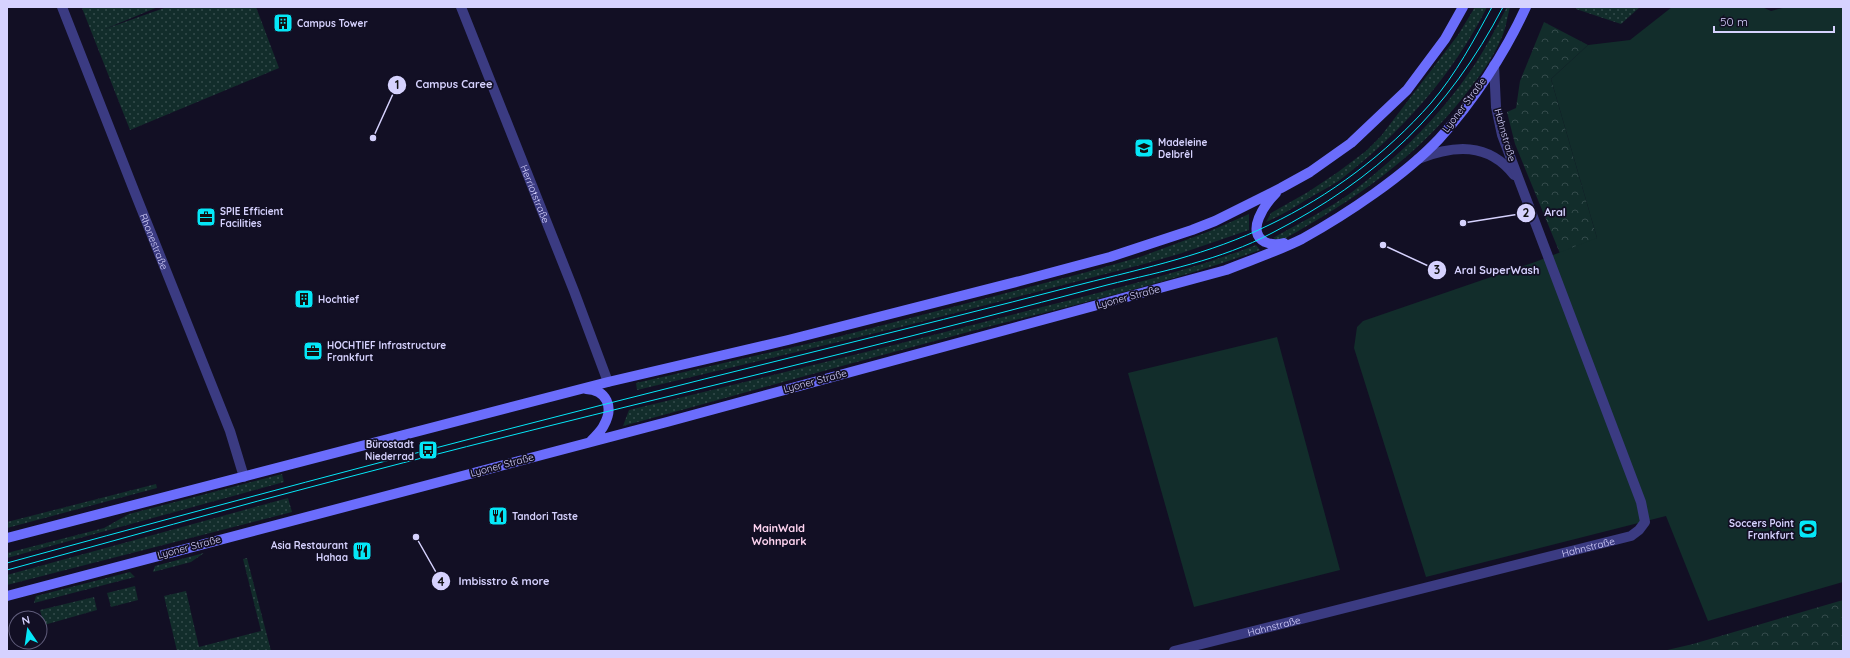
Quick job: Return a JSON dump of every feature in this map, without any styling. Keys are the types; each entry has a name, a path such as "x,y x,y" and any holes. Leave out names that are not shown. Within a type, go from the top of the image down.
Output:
{"main road":[{"path":"7,538 608,382 788,340 1110,257 1215,221 1281,188 1351,143 1407,90 1445,39 1463,7"},
{"name":"Lyoner Straße","path":"7,596 590,442 1226,270 1300,239 1363,201 1416,160 1438,139 1459,115 1494,65 1526,7"},
{"path":"1281,188 1263,209 1258,219 1256,231 1260,239 1272,245 1300,239"},
{"path":"583,389 593,389 602,393 606,398 607,403 608,412 604,425 590,442"},
{"path":"7,542 28,532"},
{"path":"7,590 22,591"}],"street":[{"name":"Rhonestraße","path":"62,7 230,430 244,477"},
{"name":"Herriotstraße","path":"461,7 574,291 608,382"},
{"name":"Hahnstraße","path":"1174,651 1631,536 1640,530 1645,522 1643,509 1519,181 1500,125 1496,107 1494,65"},
{"name":"Hahnstraße","path":"1416,160 1448,150 1467,148 1478,150 1503,162 1519,181"}],"green space":[{"path":"158,7 105,29 167,7 256,7 279,68 130,130 82,8"},
{"path":"1475,7 1487,7 1458,56 1442,79 1404,123 1384,143 1340,180 1266,222 1271,213 1308,192 1338,172 1366,151 1381,136 1458,35"},
{"path":"1507,7 1510,7 1504,31 1489,61 1465,95 1446,118 1425,139 1382,176 1335,209 1284,239 1278,240 1273,238 1342,199 1398,154 1440,111 1464,80 1482,53"},
{"path":"1576,7 1640,7 1621,24 1576,9"},
{"path":"1672,7 1762,7 1771,11 1786,7 1843,7 1843,582 1708,621 1666,516 1426,577 1354,348 1357,327 1363,321 1535,262 1597,238 1551,79 1588,45 1630,40"},
{"path":"1544,22 1588,45 1551,79 1597,238 1566,268 1515,144 1507,112 1516,108 1520,81"},
{"path":"1249,214 1249,230 1179,254 905,326 637,390 636,383 837,337 1140,257 1210,231"},
{"path":"1256,245 1260,250 1153,284 972,331 623,426 629,410 871,351 1137,283 1227,256"},
{"path":"1277,337 1340,570 1194,607 1128,373"},
{"path":"282,474 284,482 7,558 7,553 104,528 129,514"},
{"path":"156,484 157,488 7,528 7,522"},
{"path":"288,498 292,512 7,585 7,575"},
{"path":"204,553 191,562 153,572 155,566"},
{"path":"247,558 271,651 177,651 164,596 186,591 199,647 261,631 243,559"},
{"path":"130,572 135,577 34,603 36,596"},
{"path":"135,586 138,600 111,607 107,593"},
{"path":"94,597 97,610 48,624 48,610 40,610"},
{"path":"1843,600 1843,651 1663,651 1693,644"}],"tram line":[{"path":"7,563 505,430 1153,266 1224,244 1269,225 1314,201 1356,172 1395,140 1414,122 1449,80 1492,7"},
{"path":"7,570 341,479 1170,270 1233,251 1272,233 1345,190 1377,165 1406,139 1433,110 1458,79 1482,45 1503,7"}],"place":[{"name":"Campus Tower","path":"283,23"},
{"name":"Campus Caree","path":"373,138"},
{"name":"Madeleine Delbrêl","path":"1144,148"},
{"name":"SPIE Efficient Facilities","path":"206,217"},
{"name":"Aral","path":"1463,223"},
{"name":"Aral SuperWash","path":"1383,245"},
{"name":"Hochtief","path":"304,299"},
{"name":"HOCHTIEF Infrastructure Frankfurt","path":"313,351"},
{"name":"Bürostadt Niederrad","path":"428,450"},
{"name":"Tandori Taste","path":"498,516"},
{"name":"Soccers Point Frankfurt","path":"1808,529"},
{"name":"Imbisstro & more","path":"416,537"},
{"name":"Asia Restaurant Hahaa","path":"362,551"}],"district":[{"name":"MainWald Wohnpark","path":"779,534"}]}
